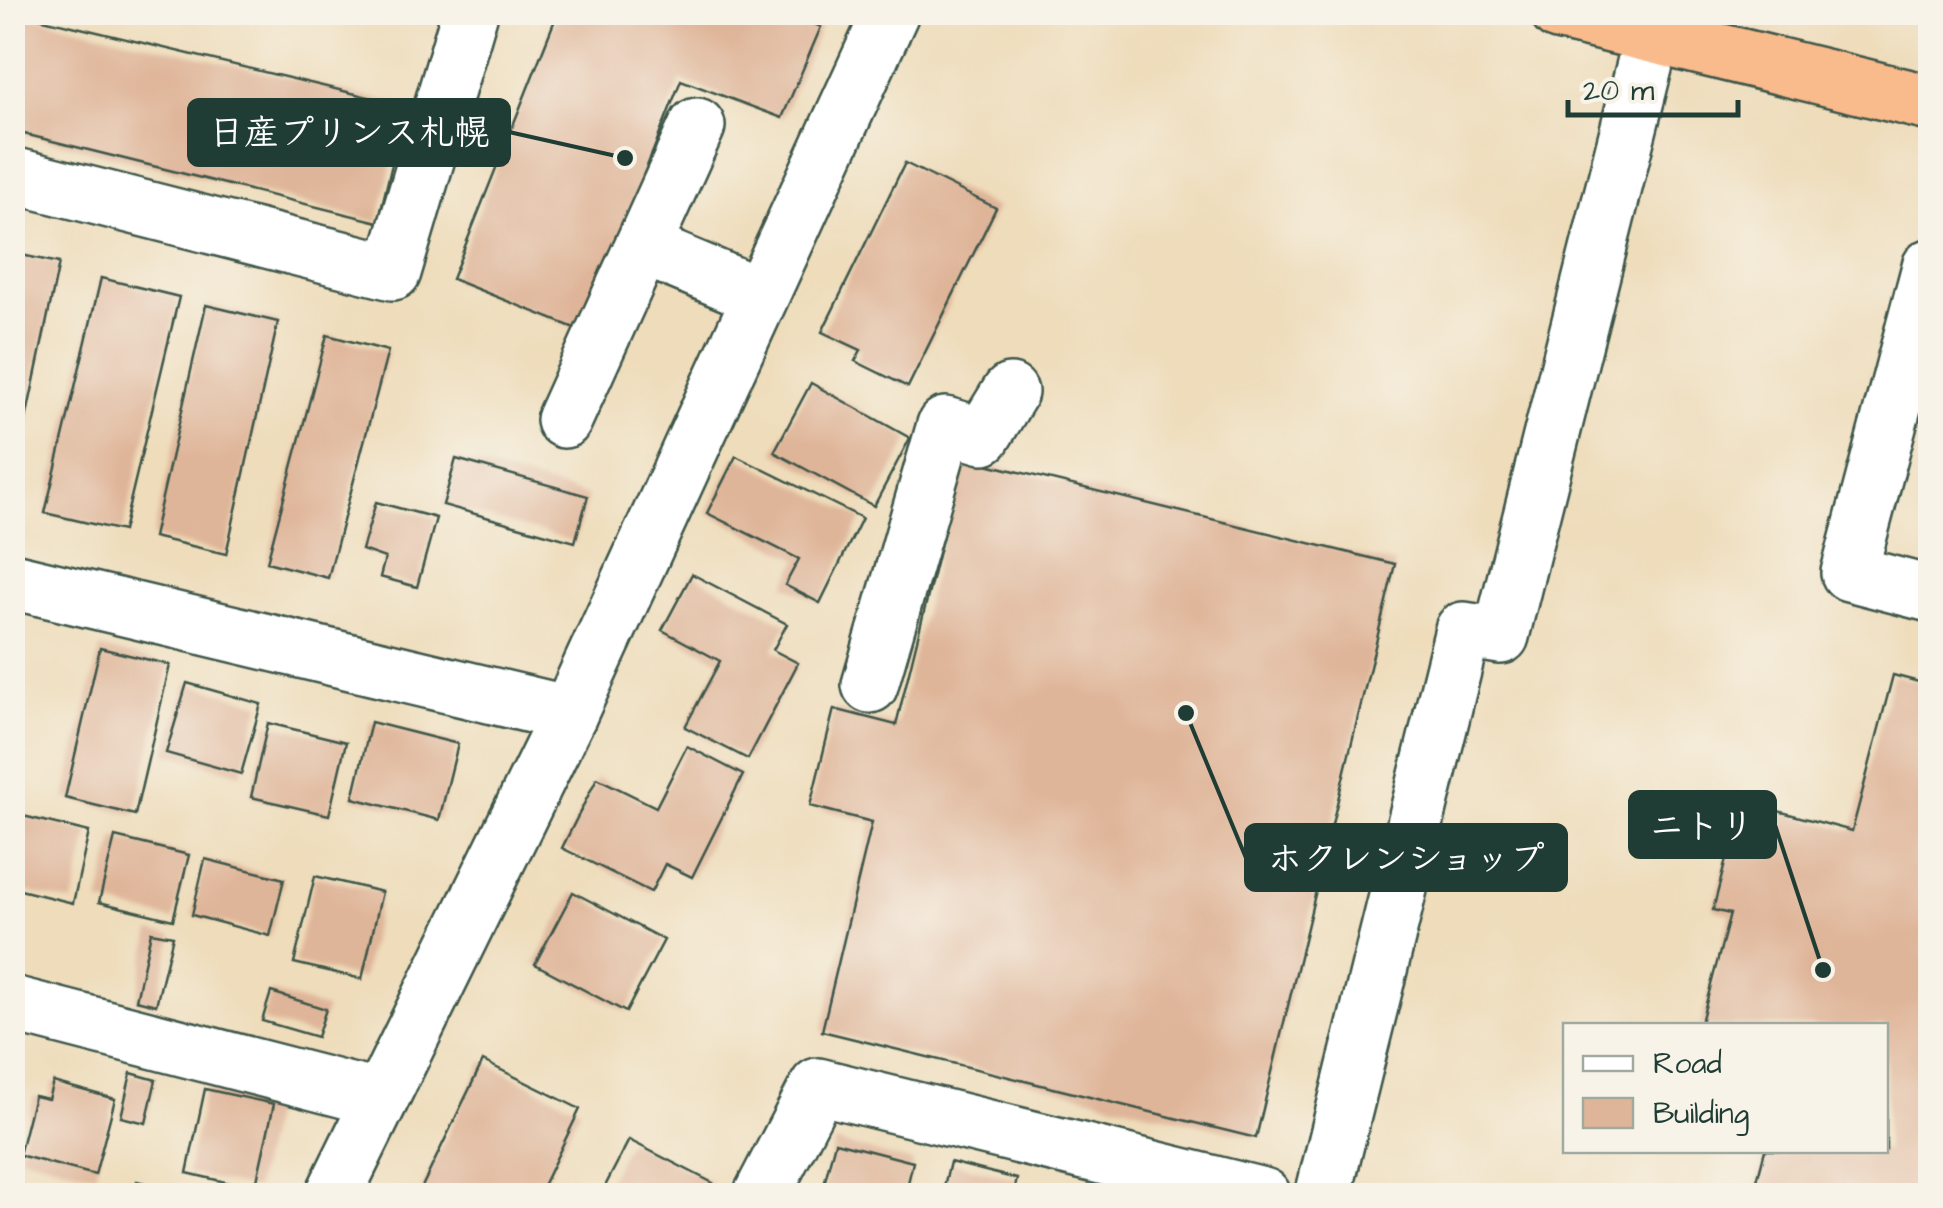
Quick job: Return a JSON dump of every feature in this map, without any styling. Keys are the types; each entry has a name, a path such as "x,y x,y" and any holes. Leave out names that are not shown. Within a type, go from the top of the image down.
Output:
{"highway":[{"path":"1558,12 1655,24 1930,103"}],"street":[{"path":"12,175 393,272 470,12"},
{"path":"332,1196 569,714 891,12"},
{"path":"1323,1196 1463,630 1501,636 1655,24"},
{"path":"564,420 697,126"},
{"path":"642,247 760,296"},
{"path":"1930,267 1849,573 1930,594"},
{"path":"870,685 946,425 983,436 1010,392"},
{"path":"12,581 569,714"},
{"path":"12,1004 380,1099"},
{"path":"761,1196 818,1086 1263,1196"}],"building":[{"path":"14,12 406,106 378,222 12,131"},
{"path":"558,12 788,12 821,27 782,118 681,80 582,331 452,279"},
{"path":"905,163 996,208 908,387 855,361 861,350 822,332"},
{"path":"12,253 59,263 14,476 12,476"},
{"path":"101,278 179,297 123,531 45,513"},
{"path":"206,305 278,322 226,554 153,537"},
{"path":"327,335 388,351 328,578 267,562"},
{"path":"811,383 910,438 874,506 774,452"},
{"path":"736,456 862,518 820,603 785,585 799,559 707,513"},
{"path":"962,458 1395,564 1256,1138 822,1031 872,822 810,806 834,709 896,725"},
{"path":"456,459 588,496 575,542 443,505"},
{"path":"376,502 436,518 417,587 380,577 385,558 362,550"},
{"path":"692,574 787,624 773,650 798,663 748,759 685,727 720,661 662,630"},
{"path":"100,648 170,665 135,815 65,798"},
{"path":"1893,675 1930,685 1930,1196 1753,1196 1764,1153 1888,1153 1888,1023 1701,1023 1730,914 1713,910 1741,801 1852,831"},
{"path":"187,683 261,704 241,774 166,753"},
{"path":"371,722 458,744 439,820 353,798"},
{"path":"268,723 346,742 329,815 251,797"},
{"path":"687,746 743,775 692,877 665,864 651,892 562,848 597,778 656,807"},
{"path":"15,814 89,832 73,903 12,888"},
{"path":"115,837 189,855 173,920 99,902"},
{"path":"205,859 284,879 270,936 192,915"},
{"path":"315,876 382,892 362,979 294,963"},
{"path":"573,892 664,940 626,1012 535,964"},
{"path":"151,932 173,936 156,1005 136,1000"},
{"path":"271,992 326,1009 317,1037 262,1021"},
{"path":"483,1061 580,1109 538,1196 430,1196 420,1191"},
{"path":"131,1073 156,1080 146,1123 121,1117"},
{"path":"53,1082 115,1099 95,1175 19,1155 34,1096 48,1099"},
{"path":"205,1089 274,1104 255,1189 187,1173"},
{"path":"629,1140 713,1183 706,1196 600,1196"},
{"path":"835,1142 913,1162 905,1196 821,1196"},
{"path":"950,1162 1017,1179 1013,1196 942,1196"},
{"path":"137,1181 189,1194 189,1196 133,1196"}],"place":[{"name":"日産プリンス札幌","path":"625,158"},
{"name":"ホクレンショップ","path":"1186,713"},
{"name":"ニトリ","path":"1823,970"}]}
